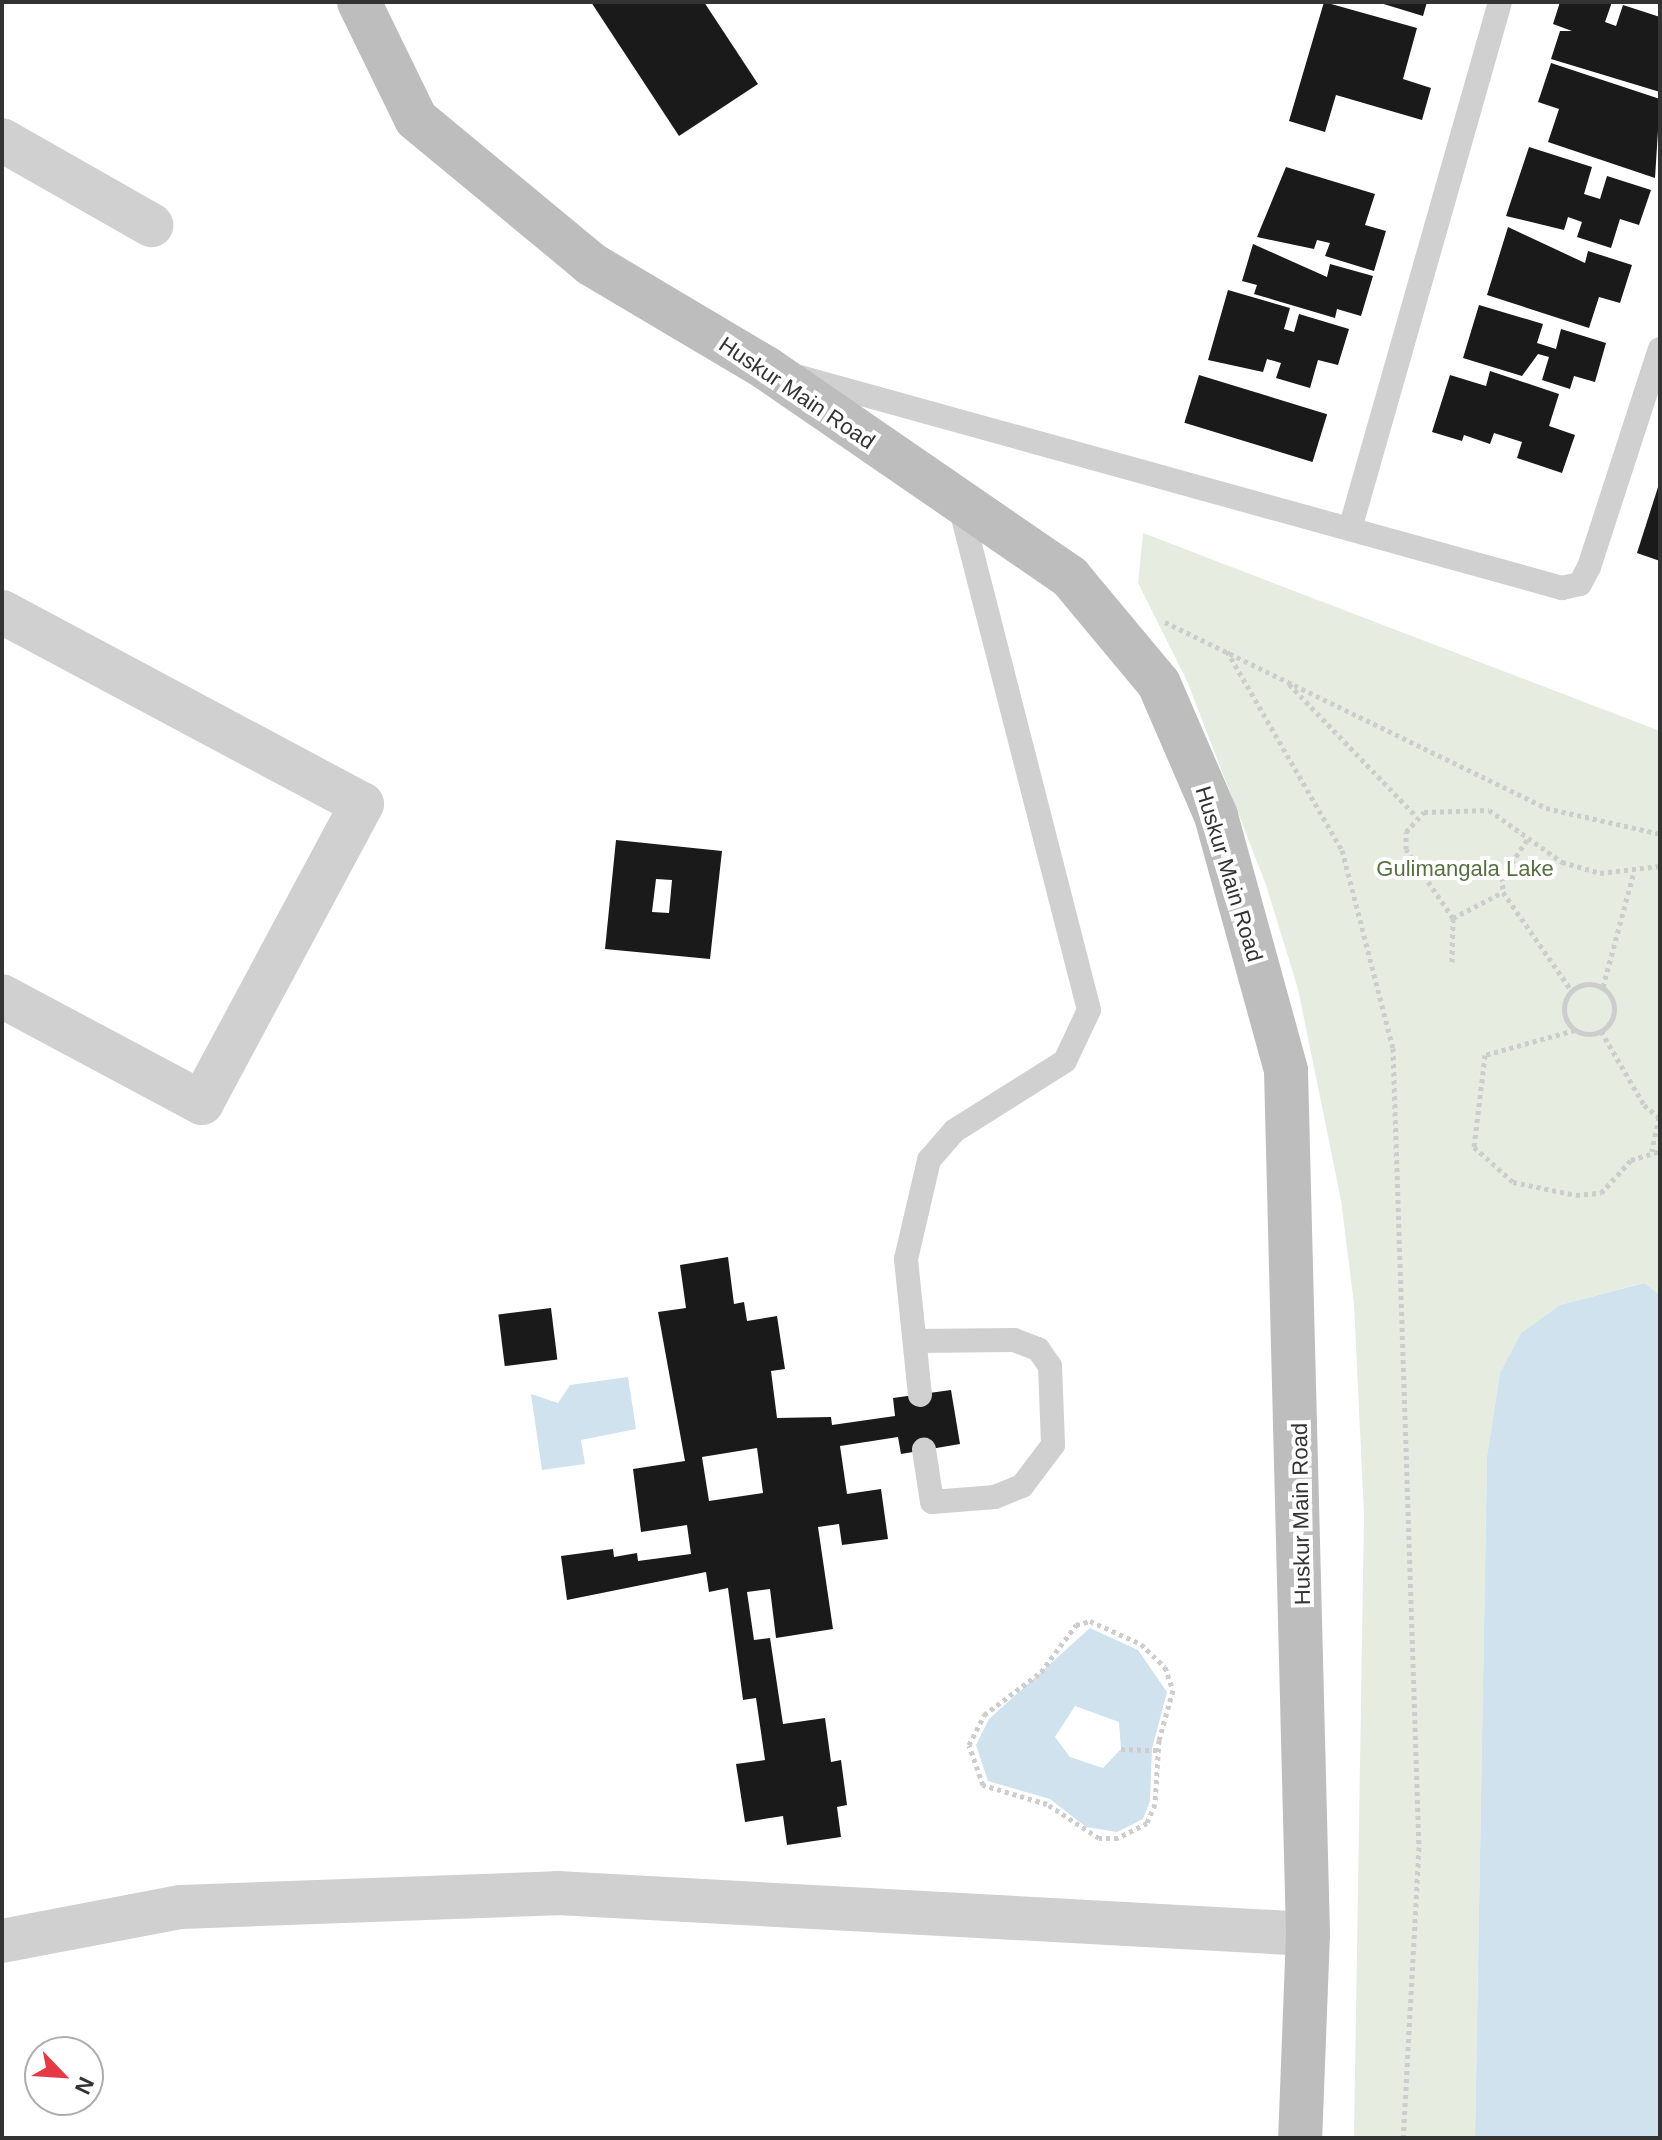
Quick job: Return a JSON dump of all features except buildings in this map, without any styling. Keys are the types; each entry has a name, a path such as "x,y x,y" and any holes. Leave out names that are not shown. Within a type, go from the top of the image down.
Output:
{"main road":[{"name":"Huskur Main Road","path":"359,2 416,119 591,264 766,368 960,506 1070,577 1159,684 1216,816 1286,1071 1308,1934 1300,2138"}],"street":[{"path":"2,140 151,225"},
{"path":"2,612 362,804 202,1103 2,996"},
{"path":"2,1941 181,1907 557,1893 1308,1934"}],"lane":[{"path":"1350,529 1500,2"},
{"path":"766,368 1350,529 1539,585 1580,584 1660,349"},
{"path":"920,1395 906,1259 929,1160 954,1131 1065,1061 1089,1010 960,506"},
{"path":"915,1341 1014,1340 1038,1349 1050,1366 1053,1445 1022,1486 995,1497 932,1502 924,1450"}],"path":[{"path":"1403,2138 1419,1847 1393,1048 1342,850 1227,651 1546,808 1660,834"},
{"path":"1285,680 1416,816"},
{"path":"1416,816 1489,810 1562,862 1600,873 1660,866"},
{"path":"1416,816 1406,849 1453,918 1452,962"},
{"path":"1527,840 1502,877 1503,892 1571,990"},
{"path":"1601,1031 1615,1007 1603,987 1634,871"},
{"path":"1453,918 1503,892"},
{"path":"1571,990 1603,987"},
{"path":"1571,990 1563,1011 1575,1030"},
{"path":"1601,1031 1575,1030 1485,1055 1474,1147 1513,1182 1576,1195 1601,1193 1631,1160 1660,1151"},
{"path":"1601,1031 1659,1117 1652,1151"},
{"path":"1090,1621 1122,1632 1165,1667 1172,1706 1158,1750 1158,1791 1147,1823 1135,1833 1099,1838 1047,1804 983,1785 969,1745 984,1715 1041,1672 1076,1625 1090,1621"},
{"path":"1121,1749 1158,1750"}],"green space":[{"name":"Gulimangala Lake","path":"1143,533 1660,731 1660,1295 1643,1283 1560,1305 1521,1333 1500,1373 1487,1456 1475,2138 1354,2138 1364,1515 1354,1304 1341,1200 1298,989 1266,885 1187,681 1138,583"}],"water":[{"path":"1644,1283 1660,1295 1660,2138 1475,2138 1487,1456 1500,1373 1521,1333 1560,1305"},
{"path":"628,1377 636,1429 581,1440 585,1464 542,1470 531,1394 558,1403 570,1385"},
{"path":"1090,1628 1138,1650 1167,1692 1152,1749 1150,1801 1143,1819 1117,1832 1086,1827 1050,1799 988,1781 976,1745 989,1719","holes":["1075,1706 1119,1722 1121,1749 1103,1768 1070,1757 1055,1737"]}]}
